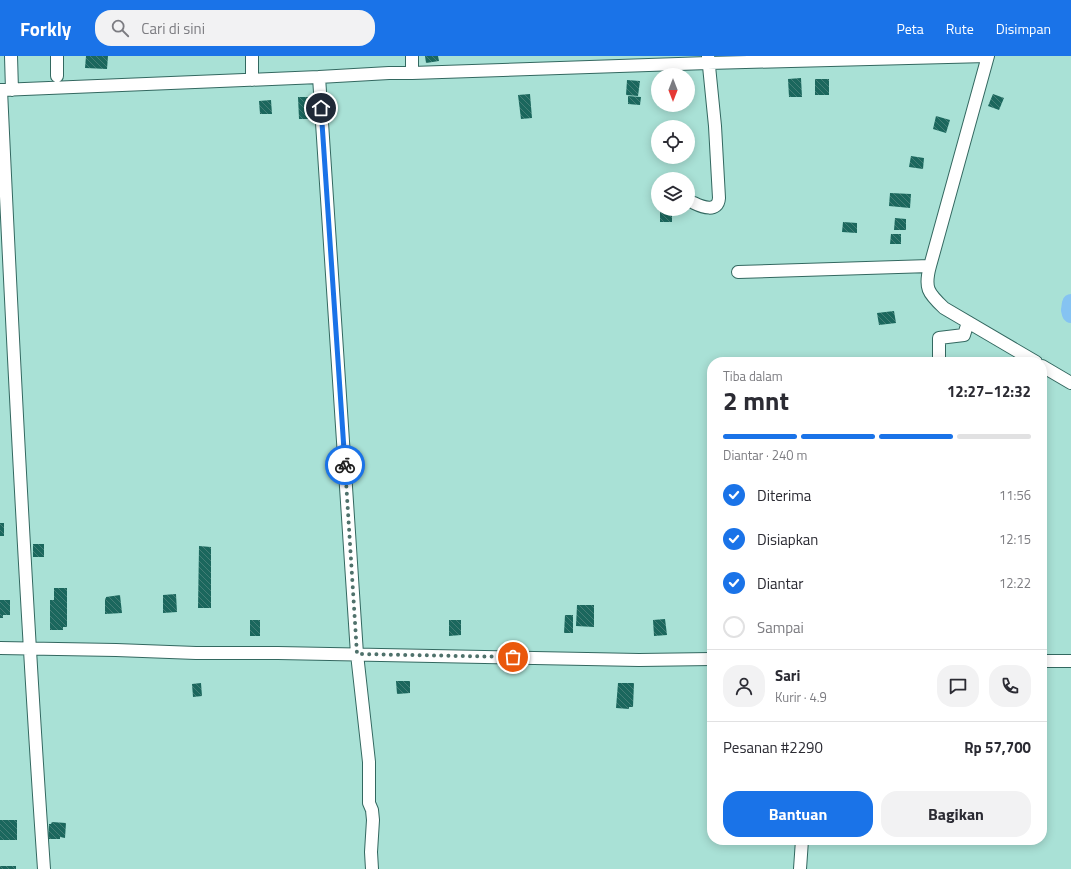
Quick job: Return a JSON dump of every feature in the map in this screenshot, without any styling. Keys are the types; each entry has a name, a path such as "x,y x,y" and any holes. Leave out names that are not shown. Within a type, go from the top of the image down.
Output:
{"street":[{"path":"11,56 4,90 14,366 44,869"},
{"path":"57,56 57,76"},
{"path":"252,56 252,80"},
{"path":"412,56 412,73"},
{"path":"4,90 708,60 988,56 927,277 927,284 930,292 944,308 1028,357"},
{"path":"695,204 701,207 712,208 719,203 715,126 708,60"},
{"path":"319,77 357,654 369,762 369,797 373,820 371,852 372,869"},
{"path":"738,272 930,266"},
{"path":"938,357 939,338 964,335 968,322"},
{"path":"1047,369 1071,383"},
{"path":"0,648 196,653 357,654 638,660 707,659"},
{"path":"1047,661 1071,661"},
{"path":"800,869 802,845"}],"building":[{"path":"86,56 108,56 107,69 85,68"},
{"path":"425,56 438,56 439,61 426,63"},
{"path":"801,78 802,97 789,97 788,79"},
{"path":"815,79 829,79 829,95 815,95"},
{"path":"627,80 640,81 638,96 626,95"},
{"path":"530,94 532,118 521,119 518,95"},
{"path":"993,94 1004,98 999,110 988,106"},
{"path":"628,96 641,97 640,105 628,104"},
{"path":"298,97 308,97 309,119 299,119"},
{"path":"271,100 272,114 260,114 259,101"},
{"path":"936,116 950,120 946,133 933,129"},
{"path":"911,156 924,158 923,169 909,167"},
{"path":"890,193 911,194 910,208 889,206"},
{"path":"660,216 672,216 672,222 660,222"},
{"path":"895,218 906,219 906,230 894,230"},
{"path":"843,222 857,223 857,233 842,232"},
{"path":"891,234 901,234 901,244 890,244"},
{"path":"894,311 896,323 879,325 877,313"},
{"path":"0,523 4,523 4,536 0,536"},
{"path":"33,544 44,544 44,557 33,557"},
{"path":"199,546 211,547 211,608 198,608"},
{"path":"54,588 67,588 67,627 63,627 63,630 50,630 50,600 54,600"},
{"path":"176,594 177,612 163,613 163,595"},
{"path":"120,595 122,613 105,614 106,597"},
{"path":"0,600 10,600 10,615 3,615 3,618 0,618"},
{"path":"577,605 594,605 594,627 576,626"},
{"path":"565,615 573,615 573,633 564,633"},
{"path":"665,619 667,635 654,636 653,620"},
{"path":"250,620 260,620 260,636 250,636"},
{"path":"449,620 461,620 461,635 449,636"},
{"path":"396,681 410,681 410,693 397,694"},
{"path":"201,683 202,696 193,697 192,684"},
{"path":"618,683 634,683 633,707 629,707 629,709 616,708"},
{"path":"0,820 17,820 17,840 0,840"},
{"path":"52,822 66,823 65,838 60,837 60,839 48,839 49,824"},
{"path":"0,866 16,866 16,869 0,869"}],"waterway":[{"path":"1071,303 1071,314"}],"way so far":[{"path":"345,465 357,654 513,657"}],"route":[{"path":"321,108 345,465"}]}
